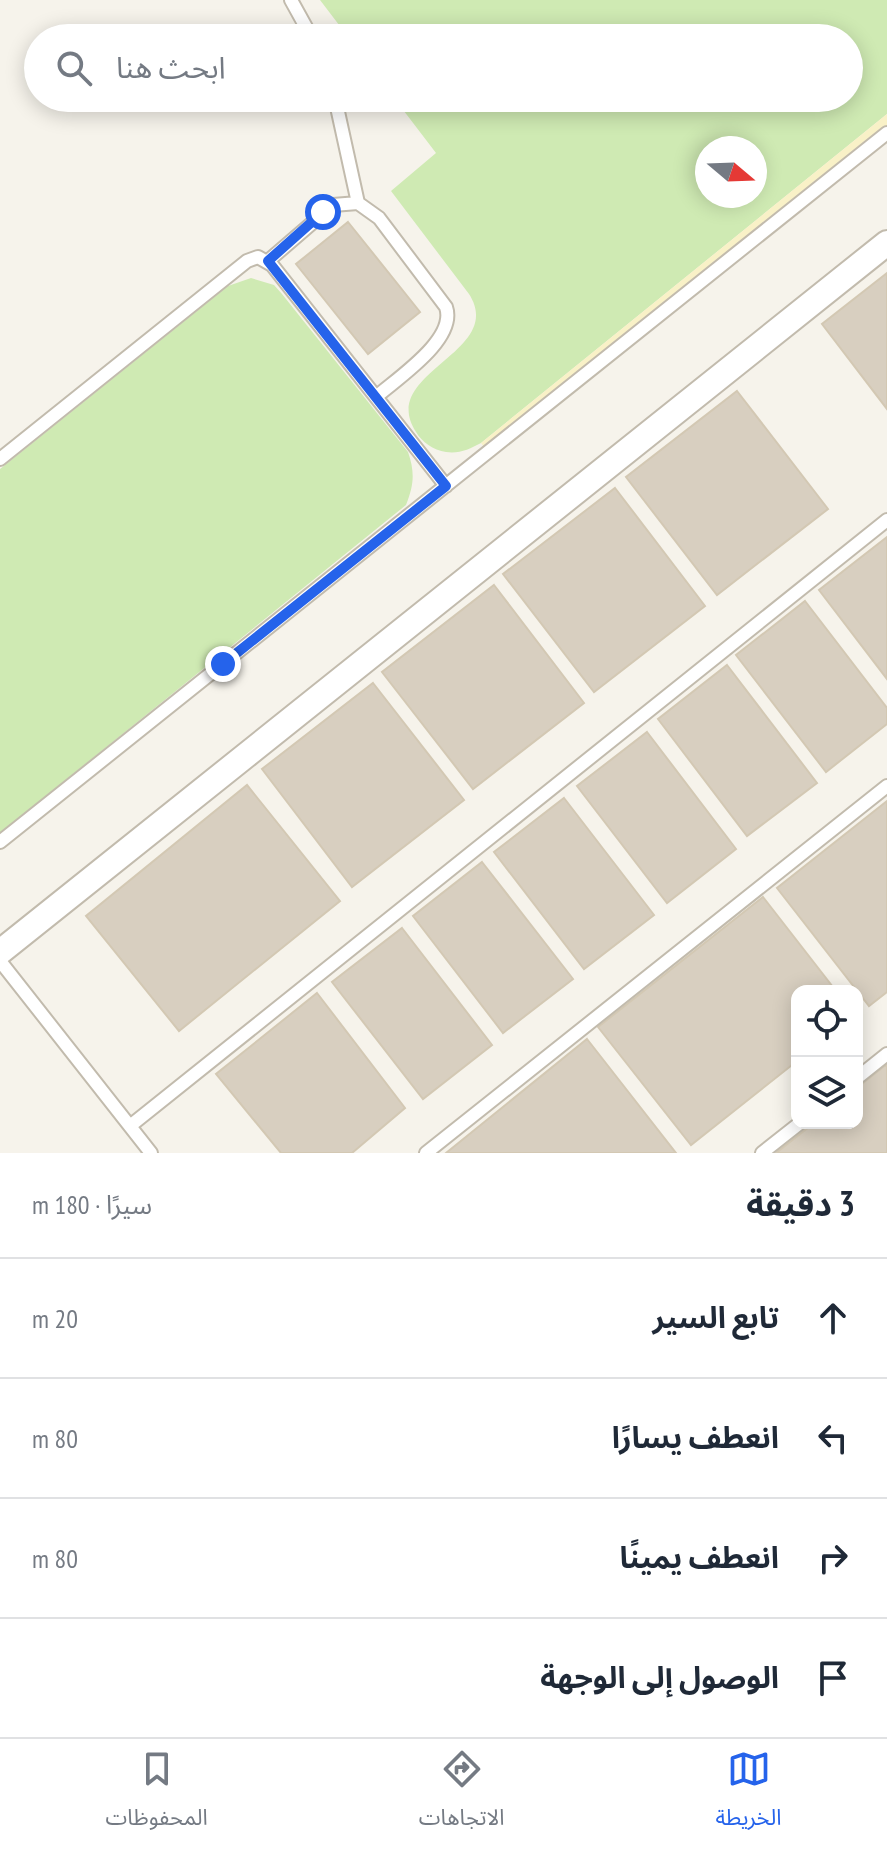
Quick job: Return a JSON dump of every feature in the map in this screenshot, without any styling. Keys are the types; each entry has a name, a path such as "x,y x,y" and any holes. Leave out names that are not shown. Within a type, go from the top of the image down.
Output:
{"street":[{"path":"0,952 887,243"}],"lane":[{"path":"291,0 304,24"},
{"path":"338,112 358,203"},
{"path":"0,842 887,133"},
{"path":"268,261 333,205 358,203 379,218 446,307 449,320 439,340 376,397"},
{"path":"0,459 247,261 258,257 268,261 446,486"},
{"path":"130,1126 887,520"},
{"path":"426,1153 887,786"},
{"path":"0,961 151,1153"},
{"path":"863,1073 887,1054"},
{"path":"762,1153 792,1129"}],"green space":[{"path":"320,0 887,0 887,114 481,443 464,450 446,452 432,447 416,432 409,411 413,393 459,348 471,332 476,314 469,294 391,191 436,153 405,112 863,112 863,24 338,24"},
{"path":"251,278 274,285 408,452 413,478 406,505 0,833 0,469 228,286"}],"sand":[{"path":"887,114 887,126 485,448 481,443"}],"building":[{"path":"348,222 420,312 368,354 296,264"},
{"path":"887,273 887,409 822,324"},
{"path":"737,391 828,509 717,595 626,477"},
{"path":"615,488 705,606 594,692 503,574"},
{"path":"887,537 887,679 819,590"},
{"path":"494,585 584,703 473,789 382,672"},
{"path":"805,601 887,708 887,724 826,772 736,655"},
{"path":"727,665 817,783 747,836 658,719"},
{"path":"373,683 464,800 352,887 262,769"},
{"path":"647,732 736,849 667,903 577,786"},
{"path":"247,785 340,901 179,1031 86,916"},
{"path":"564,798 654,915 584,969 494,852"},
{"path":"887,801 887,992 869,1006 863,998 863,985 853,985 777,888"},
{"path":"482,862 573,979 503,1033 413,916"},
{"path":"763,897 831,985 791,985 791,1066 691,1145 598,1027"},
{"path":"402,928 492,1045 423,1099 332,982"},
{"path":"317,993 405,1108 352,1153 281,1153 216,1074"},
{"path":"587,1039 676,1153 446,1153"},
{"path":"887,1064 887,1153 776,1153 806,1129 863,1129 863,1083"}],"route":[{"path":"223,664 446,486 268,261 323,212"}]}
